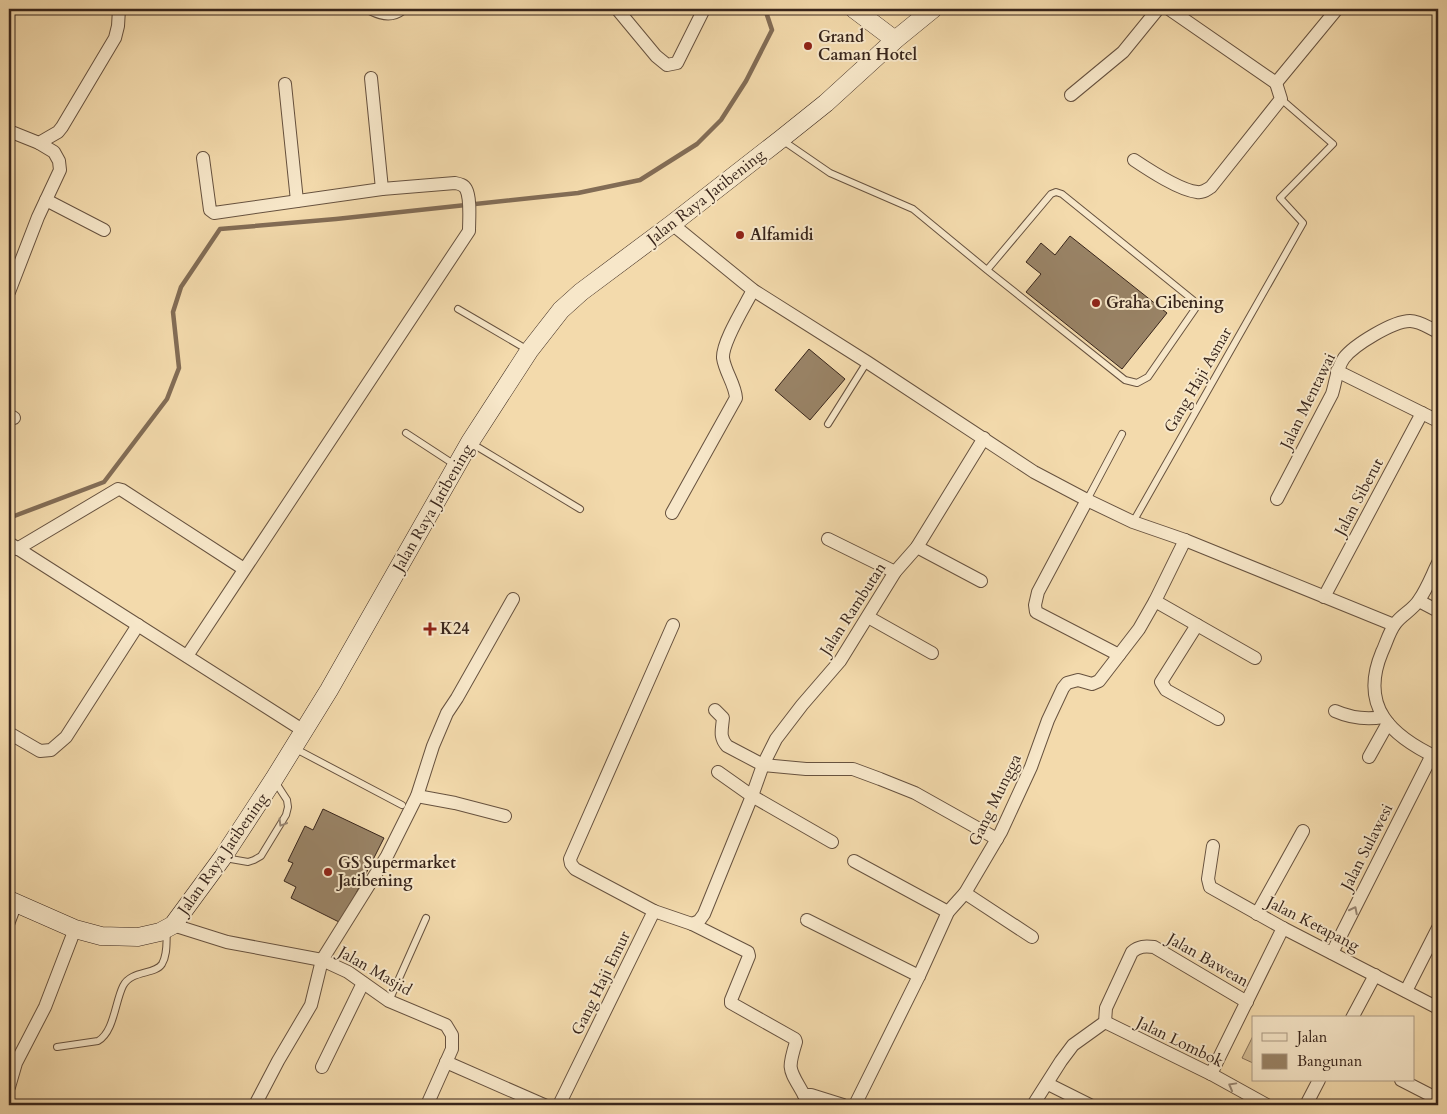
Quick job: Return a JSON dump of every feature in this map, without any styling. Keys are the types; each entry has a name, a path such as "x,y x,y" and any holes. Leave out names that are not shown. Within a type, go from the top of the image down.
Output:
{"main road":[{"path":"854,9 895,40"},
{"name":"Jalan Raya Jatibening","path":"14,902 74,929 100,936 138,937 170,927 224,857 274,779 329,690 470,442 529,351 561,310 581,292 672,224 826,103 895,40 933,9"}],"street":[{"path":"39,143 62,128 89,84 115,38 119,9"},
{"path":"372,9 385,14 397,12 401,9"},
{"path":"617,9 656,56 667,64 677,62 704,9"},
{"path":"1070,95 1124,52 1158,9"},
{"path":"1134,160 1184,189 1204,192 1211,187 1282,99 1276,83 1169,9"},
{"path":"1276,83 1337,9"},
{"path":"371,78 382,189"},
{"path":"285,84 297,202"},
{"path":"9,131 39,143 54,152 59,162 60,170 22,255 9,292"},
{"path":"186,656 469,231 470,213 467,190 463,185 455,183 382,189 214,213 210,210 202,158"},
{"path":"46,200 104,230"},
{"path":"672,224 753,290 867,362 1034,472 1133,522 1185,540 1394,625"},
{"path":"672,513 736,398 736,392 723,360 723,348 753,290"},
{"name":"Jalan Mentawai","path":"1277,499 1332,394 1336,383 1337,371 1344,358 1356,346 1378,333 1408,321 1419,322 1438,332"},
{"path":"1337,371 1438,421"},
{"name":"Jalan Siberut","path":"1324,597 1422,413"},
{"name":"Jalan Rambutan","path":"692,924 699,921 704,914 763,766 776,740 802,705 840,661 896,572 917,546 984,438"},
{"path":"244,568 118,489 13,546 304,731"},
{"path":"1087,500 1038,592 1035,606 1036,612 1119,655"},
{"path":"828,538 896,572"},
{"name":"Gang Mungga","path":"855,1105 919,976 948,912 965,893 997,839 1031,767 1048,720 1063,688 1067,683 1078,680 1092,684 1096,683 1139,629 1185,540"},
{"path":"917,546 981,580"},
{"path":"1435,757 1394,731 1386,720 1374,690 1374,679 1377,666 1394,625 1419,601 1438,563"},
{"path":"255,1105 278,1060 311,1005 322,960 386,856 417,796 433,746 447,713 458,698 513,599"},
{"path":"1155,601 1255,658"},
{"path":"1419,601 1438,611"},
{"path":"868,617 932,653"},
{"path":"9,733 40,752 51,750 66,737 138,625"},
{"path":"673,625 570,859 571,864 575,869 654,910 692,924 748,952 749,956 731,1000 732,1003 795,1039 796,1042 789,1063 800,1100 811,1095 843,1105"},
{"path":"1197,625 1161,682 1166,690 1218,719"},
{"path":"715,710 723,718 722,741 727,746 763,766 806,769 853,769 915,793 997,839"},
{"path":"1335,711 1352,717 1386,720"},
{"path":"1368,757 1386,720"},
{"name":"Jalan Sulawesi","path":"1332,953 1435,757"},
{"path":"718,772 752,796 832,842"},
{"path":"417,796 455,803 506,816"},
{"path":"1257,914 1303,831"},
{"name":"Jalan Ketapang","path":"1213,846 1208,879 1210,887 1283,928 1438,1008"},
{"path":"854,861 948,912"},
{"path":"965,893 1032,937"},
{"name":"Gang Haji Emur","path":"559,1105 654,910"},
{"path":"807,920 919,976"},
{"name":"Jalan Masjid","path":"170,927 227,942 322,960 348,972 389,1001 446,1026 452,1035 452,1049 427,1105"},
{"path":"1210,1074 1283,928"},
{"path":"1406,991 1438,928"},
{"path":"9,1087 12,1060 45,1007 74,929"},
{"name":"Jalan Bawean","path":"1105,1022 1106,1008 1132,952 1141,946 1154,947 1162,951 1247,1002"},
{"path":"1353,1016 1375,975"},
{"path":"322,1067 363,983"},
{"path":"1033,1105 1073,1045 1105,1022"},
{"name":"Jalan Lombok","path":"1105,1022 1210,1074 1252,1102 1267,1105"},
{"path":"446,1062 544,1105"},
{"path":"1306,1105 1318,1082"},
{"path":"1405,1082 1438,1099"},
{"path":"1048,1084 1090,1105"}],"lane":[{"name":"Gang Haji Asmar","path":"1133,522 1304,223 1280,198 1332,144 1282,99"},
{"path":"781,139 830,172 913,209 987,270 1125,380 1142,382 1148,377 1195,309 1194,300 1062,194 1056,192 1050,194 987,270"},
{"path":"458,309 529,351"},
{"path":"828,424 867,362"},
{"path":"406,433 456,465"},
{"path":"1087,500 1122,434"},
{"path":"470,442 580,509"},
{"path":"293,747 402,805"},
{"path":"224,857 248,862 261,856 286,815 288,807 287,800 274,779"},
{"path":"9,930 14,902"},
{"path":"389,1001 426,918"},
{"path":"57,1047 98,1041 106,1034 117,1008 124,983 140,973 159,968 162,964 170,927"}],"shaded area":[{"path":"1252,1038 1252,1063 1242,1058"}],"building":[{"name":"Graha Cibening","path":"1070,236 1167,313 1122,369 1026,292 1041,274 1026,262 1041,243 1055,255"},
{"path":"809,349 845,379 810,420 775,390"},
{"name":"GS Supermarket Jatibening","path":"323,809 384,838 341,923 291,898 296,887 284,881 293,863 288,861 305,826 313,830"}],"waterway":[{"path":"9,518 104,482 167,399 179,368 173,312 181,287 220,229 336,219 578,193 640,180 697,144 721,120 746,81 772,30 765,9"}],"place":[{"name":"Grand Caman Hotel","path":"808,46"},
{"name":"Alfamidi","path":"740,235"},
{"name":"Graha Cibening","path":"1096,303"},
{"name":"K24","path":"430,629"},
{"name":"GS Supermarket Jatibening","path":"328,872"}]}
